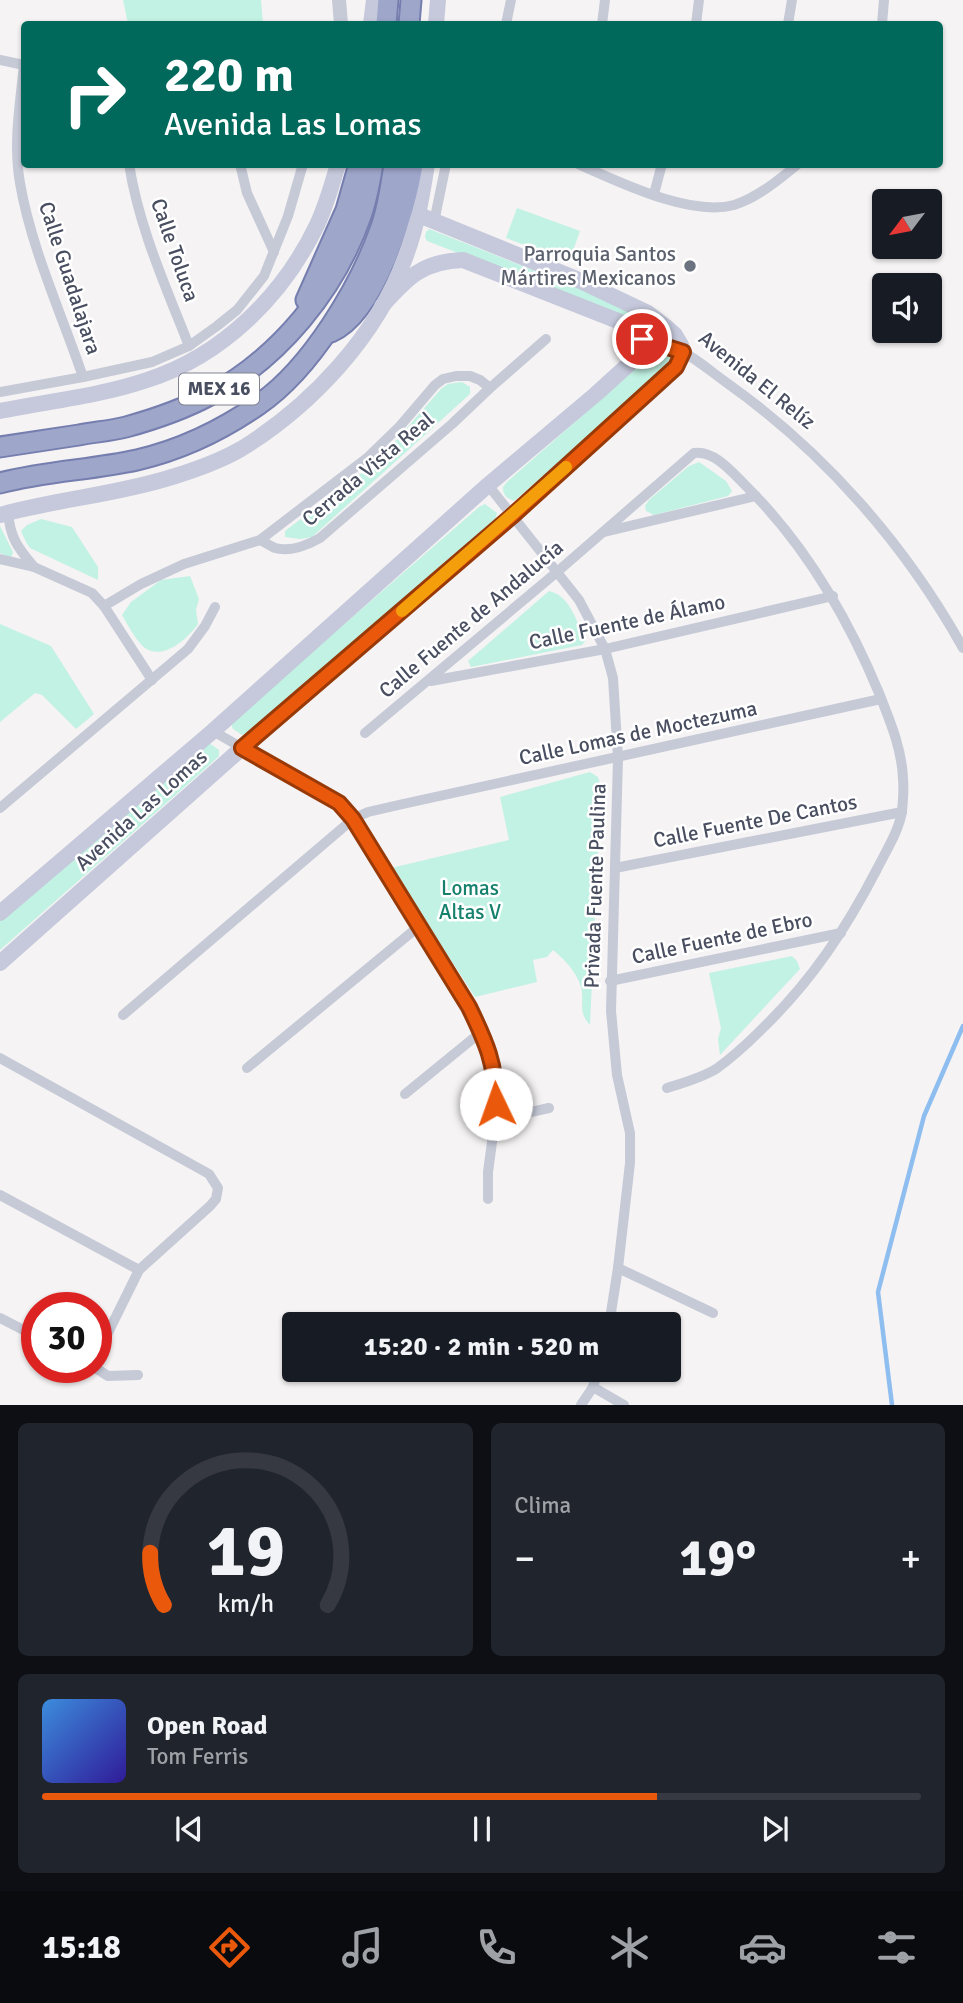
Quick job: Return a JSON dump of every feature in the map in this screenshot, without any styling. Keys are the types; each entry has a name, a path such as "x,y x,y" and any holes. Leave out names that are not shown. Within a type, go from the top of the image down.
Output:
{"highway":[{"path":"386,21 388,0"},
{"path":"409,21 411,0"},
{"path":"295,327 346,211 358,168"},
{"name":"MEX 16","path":"0,447 123,428 171,413 210,395 250,370 295,327 330,279 361,216 372,168"},
{"name":"MEX 16","path":"0,483 138,460 186,444 260,404 298,370 327,334 362,272 382,226 393,168"},
{"path":"327,334 339,329 352,317 372,284 393,242 412,168"}],"main road":[{"path":"371,21 374,0"},
{"path":"436,21 438,0"},
{"path":"0,411 149,380 204,354 232,334 272,296 307,244 330,192 337,168"},
{"path":"4,513 112,494 172,478 241,449 312,395 344,362 367,331 427,218 428,168"},
{"name":"Avenida El Relíz","path":"427,218 574,278 648,313 675,335 683,352"},
{"path":"382,306 396,290 424,267 443,260 463,260 618,321 634,330 642,339"},
{"name":"Avenida Las Lomas","path":"0,913 213,731 488,485 596,394 639,355 644,346 642,339"},
{"name":"Avenida Las Lomas","path":"0,963 242,748 512,516 664,379 676,367 683,352"}],"street":[{"path":"334,21 338,0"},
{"path":"338,0 341,21"},
{"path":"507,21 511,0"},
{"path":"602,21 605,0"},
{"path":"696,21 699,0"},
{"path":"788,21 792,0"},
{"path":"882,21 884,0"},
{"path":"0,60 21,64"},
{"name":"Calle Guadalajara","path":"21,89 16,130 20,181 30,227 83,377"},
{"name":"Calle Toluca","path":"130,168 139,212 153,255 189,346"},
{"path":"241,168 247,193 274,252"},
{"path":"0,392 152,362 189,346 237,310 264,276 291,207 302,168"},
{"path":"330,192 332,168"},
{"path":"427,218 445,168"},
{"path":"588,168 679,204 710,207 731,205 748,198 791,168"},
{"path":"654,194 661,168"},
{"path":"642,339 683,352"},
{"name":"Cerrada Vista Real","path":"260,540 276,548 289,548 310,544 320,538 546,340"},
{"name":"Avenida El Relíz","path":"683,352 752,401 820,458 869,513 922,582 963,648"},
{"name":"Cerrada Vista Real","path":"104,606 141,584 184,564 260,540 368,458 443,379 470,376 490,388"},
{"name":"Calle Fuente de Andalucía","path":"365,733 694,453 704,453 719,461 756,496 799,547 833,596 861,649 900,754 903,780 902,812 891,842 841,933 814,972 743,1047 713,1070 667,1088"},
{"name":"Privada Fuente Paulina","path":"488,485 584,608 605,649 613,678 618,758 610,981 612,1042 631,1133 631,1163 611,1312"},
{"name":"Calle Fuente de Andalucía","path":"601,533 756,496"},
{"path":"4,513 12,538 34,567"},
{"path":"0,559 34,567 92,593 104,606 152,680"},
{"name":"Calle Fuente de Álamo","path":"429,681 605,649 833,596"},
{"path":"0,808 188,649 215,607"},
{"name":"Calle Lomas de Moctezuma","path":"353,819 368,812 403,804 881,699"},
{"path":"213,731 339,803 353,819 469,1007 493,1064 496,1088 488,1199"},
{"name":"Calle Fuente De Cantos","path":"615,868 902,812"},
{"path":"123,1015 353,819"},
{"path":"247,1068 418,927"},
{"name":"Calle Fuente de Ebro","path":"610,981 841,933"},
{"path":"405,1094 481,1032"},
{"path":"0,1058 209,1174 218,1188 216,1199 210,1206 139,1270 112,1325"},
{"path":"495,1120 549,1108"},
{"path":"0,1195 139,1270"},
{"path":"618,1268 712,1313"},
{"path":"0,1318 21,1329"},
{"path":"112,1376 138,1375"},
{"path":"581,1405 594,1382"},
{"path":"593,1387 624,1405"}],"green space":[{"path":"123,0 261,0 263,21 127,21"},
{"path":"517,208 580,231 569,262 506,238"},
{"path":"429,229 632,309 638,312 638,318 634,321 427,241 425,237"},
{"path":"660,352 670,356 672,363 668,370 514,501 506,496 503,487 507,482 650,356"},
{"path":"462,382 470,387 470,394 312,537 285,537 285,531 379,460 441,389 448,384"},
{"path":"699,462 726,481 732,491 728,496 654,515 646,511 645,506 649,500 689,466"},
{"path":"485,504 497,513 495,521 246,733 242,735 233,729 231,724 235,719"},
{"path":"41,519 72,527 98,567 98,580 30,548 21,531"},
{"path":"0,526 13,552 11,558 0,553"},
{"path":"190,576 199,599 196,610 198,624 182,641 167,650 160,652 145,648 122,615 131,602 161,580"},
{"path":"549,591 563,598 568,604 586,640 582,645 471,667 468,661"},
{"path":"0,624 51,646 94,714 76,729 42,695 35,693 0,722"},
{"path":"209,743 219,750 219,756 0,950 0,921"},
{"name":"Lomas Altas V","path":"590,772 598,777 601,787 590,1025 582,1011 579,981 570,966 553,950 547,957 533,960 537,982 475,997 391,868 509,840 500,797"},
{"path":"792,956 800,969 720,1055 718,1039 721,1028 709,973"}],"waterway":[{"path":"892,1405 878,1292 924,1116 963,1026"}],"slow traffic":[{"path":"402,611 566,467"}],"place":[{"name":"Parroquia Santos Mártires Mexicanos","path":"690,266"}],"route":[{"path":"496,1104 489,1048 469,1007 353,819 339,803 242,748 512,516 676,367 683,352 642,339"}]}
